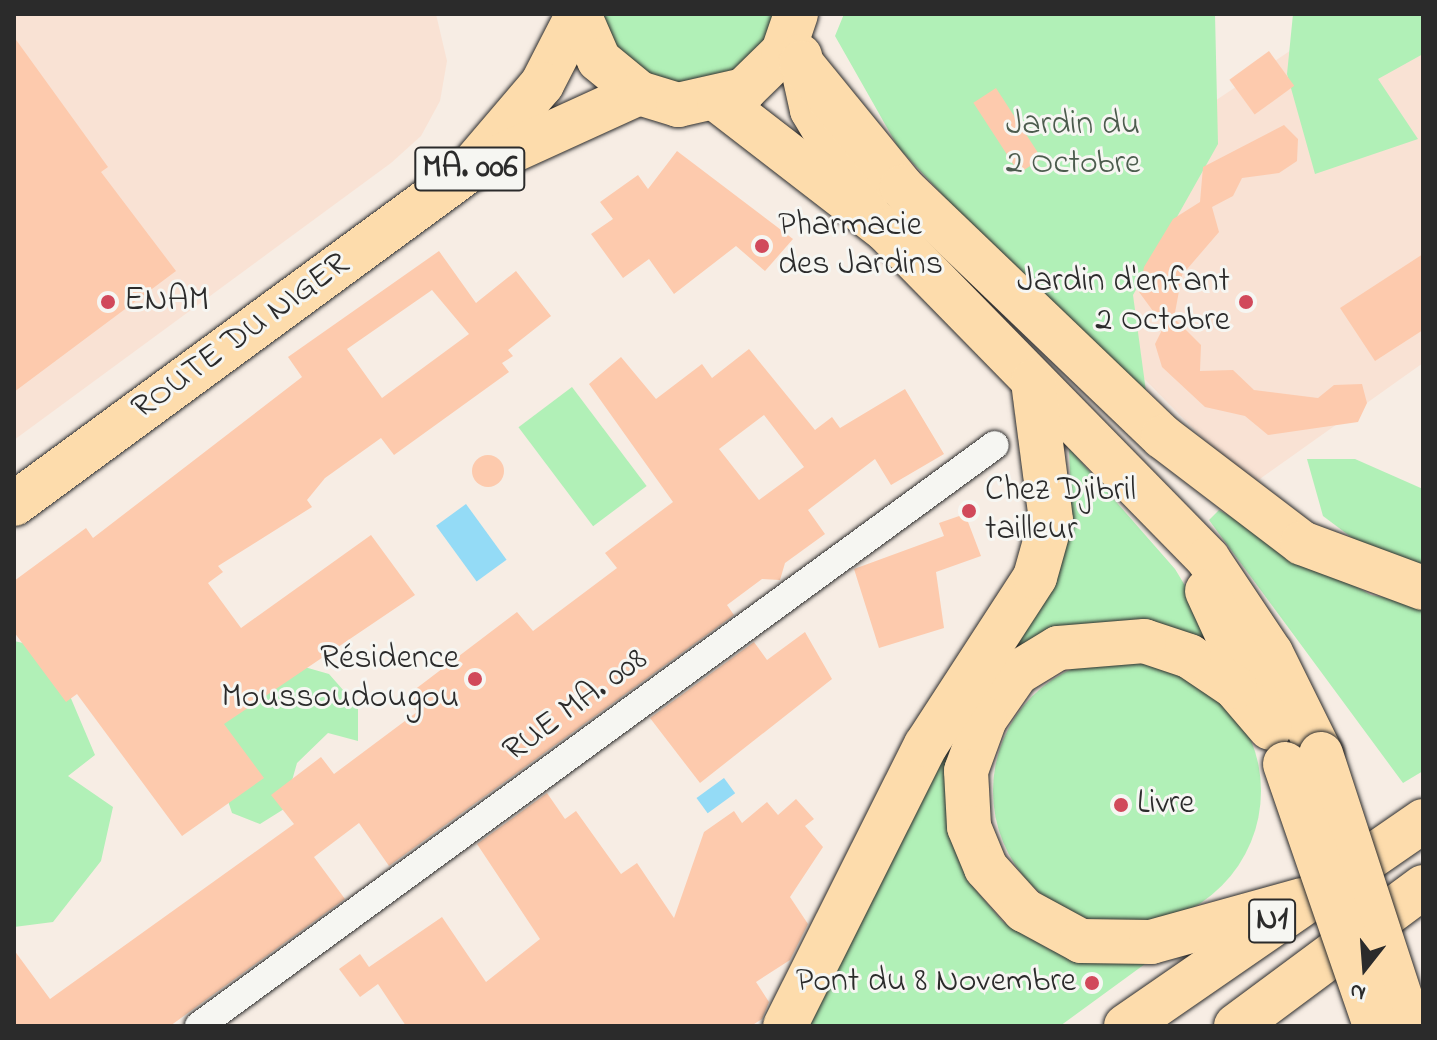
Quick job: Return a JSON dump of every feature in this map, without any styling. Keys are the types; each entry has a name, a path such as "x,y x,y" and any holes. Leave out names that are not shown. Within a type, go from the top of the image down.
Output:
{"main road":[{"path":"579,14 599,60 639,93 678,105 719,101 766,73 797,35"},
{"name":"ROUTE DU NIGER","path":"468,171 542,84 579,14"},
{"path":"797,35 818,123 887,231"},
{"path":"797,35 902,187 1163,437 1302,543 1423,588"},
{"name":"ROUTE DU NIGER","path":"14,504 468,171 639,93"},
{"path":"719,101 887,231 1176,532 1208,559 1254,623 1375,1026"},
{"path":"785,1026 926,745 1035,577 1051,520 1033,381"},
{"path":"1176,532 1292,749 1410,1026"},
{"path":"1292,749 1235,687 1189,656 1144,641 1058,648 1017,673 985,719 966,771 969,827 986,868 1024,910 1081,941 1151,942 1302,900"},
{"name":"N1","path":"1126,1026 1302,900 1423,821"},
{"name":"N1","path":"1236,1026 1276,1003 1423,887"},
{"path":"1276,1003 1423,920"}],"street":[{"name":"RUE MA. 008","path":"199,1026 995,445"}],"shaded area":[{"name":"ENAM","path":"14,14 436,14 447,61 440,101 421,136 391,163 14,440"},
{"name":"Jardin d'enfant 2 Octobre","path":"1345,14 1423,14 1423,363 1250,486 1007,240"}],"green space":[{"path":"597,14 782,14 752,66 672,88 617,56"},
{"name":"Jardin du 2 Octobre","path":"844,14 1215,14 1218,144 1133,295 1147,399 1142,409 898,147 835,36"},
{"path":"1293,14 1423,14 1423,54 1378,79 1418,139 1315,174 1287,74"},
{"path":"572,387 647,486 593,526 518,427"},
{"path":"1069,448 1175,569 1235,668 1187,638 997,661 1072,520"},
{"path":"1307,459 1355,459 1423,489 1423,566 1367,549 1323,516"},
{"path":"1219,510 1371,595 1423,604 1423,771 1403,783 1209,520"},
{"path":"14,641 50,649 95,755 68,776 113,807 101,861 53,922 14,927"},
{"path":"1127,657 1178,667 1222,696 1251,740 1261,791 1251,842 1222,886 1178,915 1127,925 1076,915 1032,886 1003,842 993,791 1003,740 1032,696 1076,667"},
{"path":"294,664 329,674 358,707 358,741 328,733 297,763 284,809 260,824 232,813 215,762 207,701"},
{"path":"964,719 948,828 967,880 1003,922 1051,950 1105,961 1160,953 1060,1026 805,1026"}],"water":[{"path":"466,504 507,560 477,582 436,526"},
{"path":"724,778 735,793 708,813 696,798"}],"building":[{"path":"14,37 108,167 101,172 176,271 14,392"},
{"path":"1269,51 1294,86 1255,115 1229,80"},
{"path":"996,88 1042,158 1019,173 973,103"},
{"path":"1284,125 1298,139 1297,161 1279,173 1242,178 1233,196 1212,207 1219,232 1182,275 1174,318 1201,345 1200,371 1233,370 1254,390 1318,398 1334,385 1362,384 1367,403 1358,422 1268,435 1245,416 1205,407 1162,367 1155,344 1164,326 1139,292 1144,267 1173,219 1200,202 1203,167"},
{"path":"677,151 793,239 765,271 736,246 674,294 649,259 623,278 591,234 613,219 600,202 638,175 648,189"},
{"path":"439,251 476,303 516,271 551,316 508,350 513,356 502,363 509,372 394,455 381,438 325,478 307,500 312,507 218,566 223,572 208,583 241,628 371,535 415,595 224,724 264,778 182,836 77,694 66,702 14,632 14,581 86,528 93,538 302,377 288,357","holes":["432,290 469,334 382,398 347,349"]},
{"path":"1423,254 1423,330 1375,361 1340,308"},
{"path":"749,349 815,430 832,417 840,428 905,389 944,454 891,485 875,459 808,510 825,534 785,563 780,580 762,579 727,605 734,615 389,866 359,823 314,857 345,899 170,1026 14,1026 14,950 50,999 294,824 271,795 321,757 334,774 417,712 405,697 517,612 533,631 617,568 605,553 673,502 589,384 621,357 656,399 702,364 712,378","holes":["764,415 804,467 759,500 719,449"]},
{"path":"488,455 500,459 504,471 500,483 488,487 476,483 472,471 476,459"},
{"path":"965,514 981,556 936,572 944,628 879,648 854,569 944,536 939,523"},
{"path":"805,632 832,679 700,783 650,718 754,642 767,660"},
{"path":"547,793 565,819 576,811 621,874 637,863 674,918 704,832 734,811 742,823 767,802 778,815 796,799 814,819 805,826 823,847 790,897 808,924 790,960 756,982 769,1002 762,1019 751,1026 406,1026 378,984 360,997 339,969 360,954 369,967 442,917 486,982 540,939 477,844"}],"place":[{"name":"Pharmacie des Jardins","path":"762,246"},
{"name":"ENAM","path":"108,302"},
{"name":"Jardin d'enfant 2 Octobre","path":"1246,302"},
{"name":"Chez Djibril tailleur","path":"969,511"},
{"name":"Résidence Moussoudougou","path":"475,679"},
{"name":"Livre","path":"1121,805"},
{"name":"Pont du 8 Novembre","path":"1092,983"}]}
